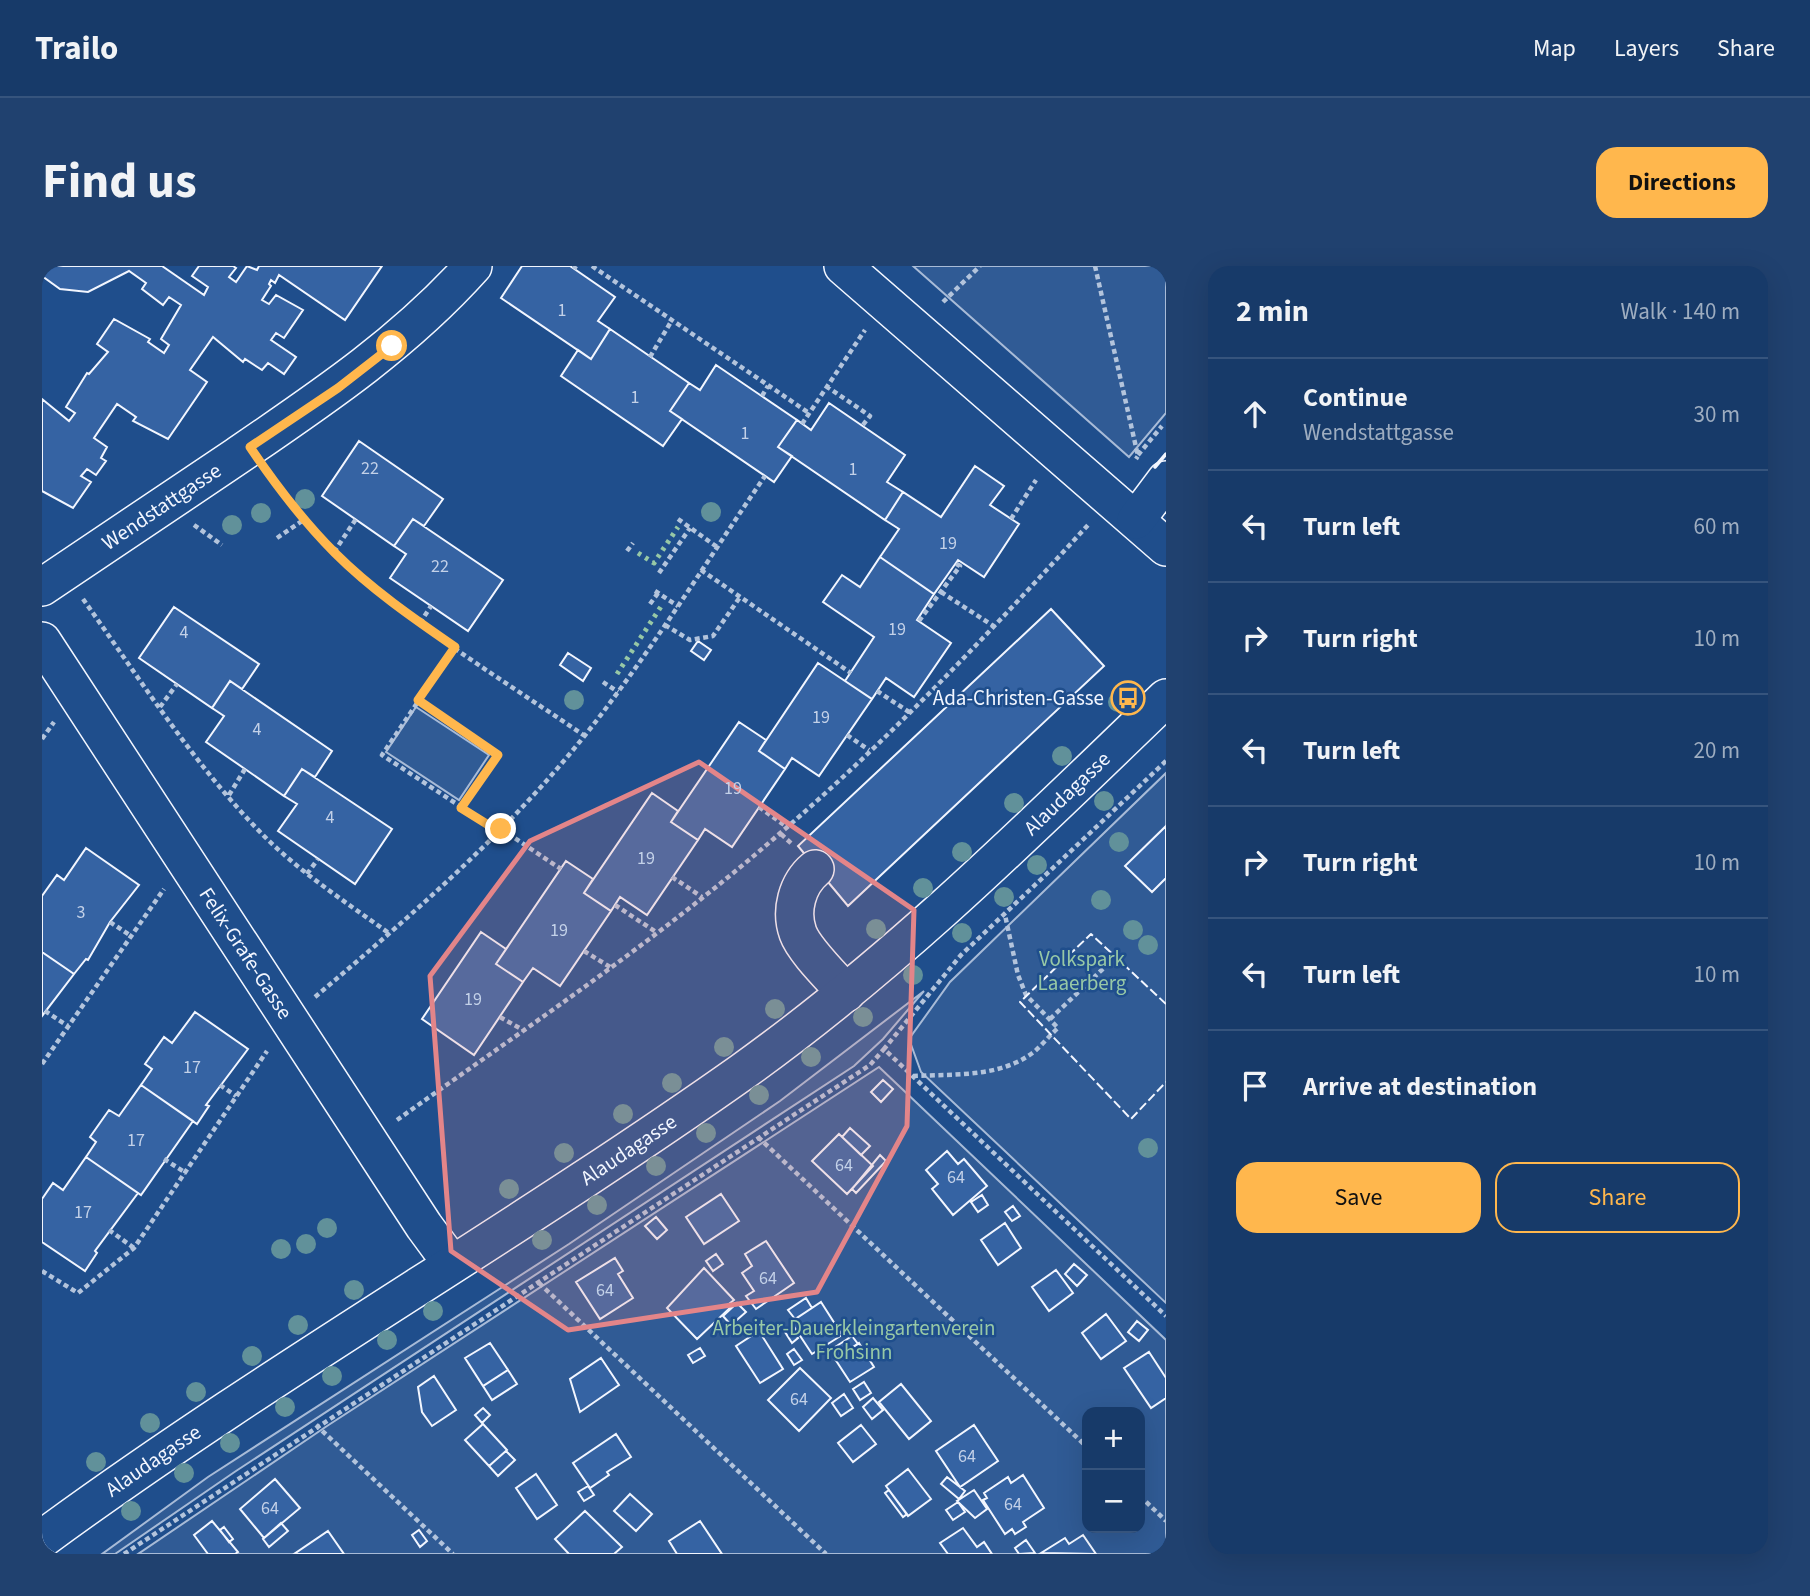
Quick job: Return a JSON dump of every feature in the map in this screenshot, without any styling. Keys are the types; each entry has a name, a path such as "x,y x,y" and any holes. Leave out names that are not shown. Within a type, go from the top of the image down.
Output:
{"street":[{"name":"Wendstattgasse","path":"53,579 338,388 392,346 442,301 473,266"},
{"path":"843,266 1166,547"},
{"path":"1136,520 1166,480"},
{"name":"Felix-Grafe-Gasse","path":"42,640 424,1226 452,1264"},
{"name":"Alaudagasse","path":"42,1539 174,1444 699,1101 846,993 988,870 1166,698"},
{"path":"815,869 805,879 794,903 798,934 846,993"}],"path":[{"path":"592,266 809,413"},
{"path":"943,302 980,266"},
{"path":"1095,266 1138,456"},
{"path":"650,357 672,320"},
{"path":"802,424 866,329"},
{"path":"762,396 768,386"},
{"path":"826,386 870,416 862,426"},
{"path":"1129,468 1162,426"},
{"path":"250,447 305,519 334,552 369,584 420,623 585,736"},
{"path":"314,998 478,856 585,736 665,625 765,476"},
{"path":"1011,519 1037,479"},
{"path":"277,538 305,519"},
{"path":"334,552 356,519"},
{"path":"678,519 717,547"},
{"path":"189,522 222,545"},
{"path":"396,1121 610,967 783,836 787,827 995,627 1089,524"},
{"path":"659,573 690,528"},
{"path":"627,551 633,542"},
{"path":"919,621 960,566 955,563"},
{"path":"701,570 850,673"},
{"path":"53,579 264,836 307,874 390,934"},
{"path":"650,604 656,592 678,606"},
{"path":"941,592 995,627"},
{"path":"665,625 690,640 713,636 740,597"},
{"path":"420,623 431,606"},
{"path":"455,647 382,755 461,808 561,869"},
{"path":"603,682 618,692"},
{"path":"160,707 177,684"},
{"path":"877,691 909,712"},
{"path":"418,700 498,755 461,808"},
{"path":"42,739 58,715"},
{"path":"847,735 869,750"},
{"path":"124,1554 316,1425 539,1283 870,1065 961,955 1166,761"},
{"path":"229,796 245,769"},
{"path":"760,807 787,827"},
{"path":"307,874 318,859"},
{"path":"672,877 702,897"},
{"path":"42,1064 166,885"},
{"path":"615,905 656,932"},
{"path":"912,1076 992,1071 1014,1064 1035,1051 1058,1028 1026,995 1017,975 1005,915"},
{"path":"110,922 131,936"},
{"path":"584,951 610,967"},
{"path":"1049,1019 1107,965"},
{"path":"45,1012 68,1026"},
{"path":"500,1017 523,1030"},
{"path":"42,1271 78,1293 134,1248 269,1047"},
{"path":"884,1049 1166,1316"},
{"path":"220,1085 236,1096"},
{"path":"758,1137 1082,1442"},
{"path":"164,1158 186,1173"},
{"path":"109,1230 134,1248"},
{"path":"539,1283 826,1554"},
{"path":"316,1425 453,1554"},
{"path":"1145,1501 1166,1521"}],"highlighted area":[{"path":"699,762 914,910 907,1126 817,1292 568,1330 451,1251 430,976 530,841"}],"green space":[{"path":"913,266 1166,266 1166,413 1129,457"},
{"path":"416,707 489,755 459,800 386,752"},
{"name":"Volkspark Laaerberg","path":"1166,773 1166,1303 921,1072 909,1039 950,982"},
{"path":"924,991 883,1039 854,1066 236,1471 115,1554 102,1554 208,1477 569,1244 780,1101"},
{"name":"Arbeiter-Dauerkleingartenverein Frohsinn","path":"879,1067 1166,1340 1166,1554 138,1554 327,1426"}],"building":[{"path":"42,266 162,266 204,295 208,287 192,276 199,266 233,266 236,268 229,277 236,282 247,266 257,270 259,266 382,266 345,320 279,275 275,283 271,280 271,286 262,300 269,304 276,295 303,310 284,338 276,333 271,340 296,357 284,374 268,363 262,370 245,359 243,362 213,337 190,370 207,382 168,439 133,421 136,417 117,404 94,438 107,447 101,458 106,461 96,475 87,469 81,476 91,482 73,508 42,491 42,399 69,421 75,413 66,407 87,373 89,374 108,352 97,344 114,319 150,339 148,342 164,353 169,345 161,339 181,305 169,297 163,305 142,289 146,283 129,271 88,292 60,289 42,276"},
{"path":"522,266 570,266 615,297 598,321 610,329 591,359 501,298"},
{"path":"610,329 689,383 670,411 682,419 663,446 561,376 578,350 591,359"},
{"path":"716,365 797,420 778,447 792,456 774,482 670,411 689,383 700,390"},
{"path":"829,403 905,455 887,482 903,492 885,520 778,447 797,420 811,430"},
{"path":"359,441 443,499 424,526 413,519 394,546 322,496"},
{"path":"975,466 1004,486 990,505 1019,524 984,577 958,560 934,594 880,557 899,529 885,520 903,492 941,517"},
{"path":"413,519 503,580 468,631 390,578 406,554 394,546"},
{"path":"880,557 934,594 917,620 951,643 914,697 886,678 872,699 845,681 874,637 823,602 842,575 860,587"},
{"path":"174,607 259,664 242,689 230,681 212,708 139,658"},
{"path":"1051,609 1104,666 848,906 798,846"},
{"path":"698,641 711,650 704,660 691,651"},
{"path":"568,653 591,668 583,681 560,665"},
{"path":"818,663 872,699 819,776 792,758 785,769 759,751"},
{"path":"230,681 332,751 315,777 302,769 284,796 206,742 224,716 212,708"},
{"path":"739,722 766,740 759,751 785,769 732,847 705,829 698,840 671,822"},
{"path":"302,769 392,829 355,884 278,831 297,804 284,796"},
{"path":"652,793 678,811 671,822 698,840 647,915 620,897 611,911 584,893"},
{"path":"1166,826 1166,878 1152,892 1125,866"},
{"path":"86,848 139,885 110,922 88,960 86,959 74,974 42,952 42,896 57,875 64,880"},
{"path":"566,861 593,879 584,893 611,911 560,986 533,968 523,982 496,964"},
{"path":"481,932 506,949 496,964 523,982 474,1055 422,1019"},
{"path":"42,952 74,974 42,1016"},
{"path":"195,1012 248,1049 206,1105 209,1106 197,1124 141,1085 152,1069 145,1064 164,1037 172,1043"},
{"path":"883,1080 893,1089 881,1102 871,1092"},
{"path":"141,1085 193,1121 141,1195 86,1157 96,1142 90,1137 109,1110 119,1116"},
{"path":"850,1128 870,1146 861,1155 842,1137"},
{"path":"839,1134 873,1166 847,1194 812,1161"},
{"path":"947,1151 958,1164 964,1159 987,1186 953,1215 932,1189 938,1184 926,1170"},
{"path":"880,1155 886,1161 856,1193 852,1189"},
{"path":"86,1157 138,1193 95,1251 97,1253 85,1271 42,1242 42,1199 53,1183 63,1190"},
{"path":"721,1194 739,1221 704,1244 686,1217"},
{"path":"982,1195 988,1205 978,1212 971,1202"},
{"path":"1013,1206 1020,1216 1012,1221 1005,1212"},
{"path":"656,1217 667,1230 657,1239 645,1226"},
{"path":"1005,1223 1021,1248 998,1265 981,1240"},
{"path":"766,1241 794,1283 756,1309 746,1296 754,1291 742,1273 752,1266 745,1254"},
{"path":"716,1254 723,1264 713,1271 706,1261"},
{"path":"615,1258 623,1271 618,1274 633,1298 600,1319 576,1282"},
{"path":"1074,1264 1087,1275 1077,1286 1065,1274"},
{"path":"704,1268 734,1300 729,1304 732,1306 697,1339 667,1308"},
{"path":"1056,1270 1073,1293 1049,1311 1032,1287"},
{"path":"806,1298 812,1308 795,1319 788,1310"},
{"path":"821,1302 842,1335 812,1354 791,1322"},
{"path":"737,1303 746,1312 731,1325 723,1316"},
{"path":"1106,1314 1126,1341 1101,1359 1082,1333"},
{"path":"1137,1321 1148,1330 1139,1341 1128,1332"},
{"path":"791,1328 798,1338 792,1343 785,1332"},
{"path":"759,1331 783,1369 760,1383 736,1346"},
{"path":"852,1336 858,1344 837,1357 832,1349"},
{"path":"490,1343 508,1370 483,1386 465,1358"},
{"path":"859,1343 874,1367 850,1382 835,1359"},
{"path":"700,1348 705,1356 693,1363 688,1355"},
{"path":"794,1349 802,1360 794,1365 787,1354"},
{"path":"1149,1352 1166,1378 1166,1398 1151,1408 1124,1368"},
{"path":"601,1358 619,1385 580,1412 570,1379"},
{"path":"800,1368 831,1398 799,1431 768,1400"},
{"path":"508,1370 517,1384 492,1400 483,1386"},
{"path":"434,1376 456,1410 432,1426 422,1412 418,1387"},
{"path":"864,1382 871,1393 860,1400 853,1389"},
{"path":"901,1384 931,1421 909,1439 879,1402"},
{"path":"844,1394 853,1408 841,1416 832,1403"},
{"path":"873,1398 883,1410 872,1419 863,1407"},
{"path":"483,1408 490,1415 482,1423 475,1415"},
{"path":"483,1424 507,1450 489,1466 465,1440"},
{"path":"861,1425 876,1444 853,1462 838,1443"},
{"path":"974,1425 998,1461 960,1487 936,1451"},
{"path":"616,1434 631,1457 607,1472 609,1475 590,1488 573,1463"},
{"path":"506,1451 515,1460 498,1476 489,1466"},
{"path":"908,1469 931,1499 908,1516 886,1486"},
{"path":"536,1474 557,1505 537,1519 516,1488"},
{"path":"1023,1475 1044,1508 1023,1522 1026,1527 1015,1534 1012,1529 1005,1534 983,1500 987,1498 984,1493 1008,1477 1011,1483"},
{"path":"947,1477 965,1491 959,1499 941,1484"},
{"path":"275,1479 300,1508 264,1538 240,1509"},
{"path":"588,1486 594,1495 584,1501 578,1492"},
{"path":"889,1490 907,1514 903,1517 885,1493"},
{"path":"974,1490 987,1509 975,1518 957,1501"},
{"path":"630,1494 652,1514 636,1531 614,1511"},
{"path":"958,1502 965,1512 953,1520 946,1510"},
{"path":"585,1511 622,1547 614,1554 569,1554 555,1539"},
{"path":"212,1521 238,1552 208,1554 194,1535"},
{"path":"700,1521 722,1554 677,1554 669,1541"},
{"path":"281,1523 288,1531 269,1547 263,1539"},
{"path":"224,1527 233,1539 229,1542 220,1530"},
{"path":"963,1528 977,1547 984,1542 992,1554 948,1554 940,1543"},
{"path":"419,1530 427,1541 420,1547 412,1535"},
{"path":"328,1531 344,1554 294,1554"},
{"path":"1083,1535 1096,1554 1041,1553 1065,1538 1069,1544"},
{"path":"1026,1540 1035,1553 1019,1554 1015,1548"}],"hedge":[{"path":"638,553 654,563 678,527"},
{"path":"617,674 662,605"}],"fence":[{"path":"1166,1004 1091,934 1020,1002 1131,1119 1166,1082"}],"wall":[{"path":"1155,467 1166,454"}],"place":[{"name":"Ada-Christen-Gasse","path":"1128,698"}],"route":[{"path":"392,346 338,388 250,447 278,488 334,552 369,584 455,647 418,700 498,755 461,808 498,831 501,829"}]}
